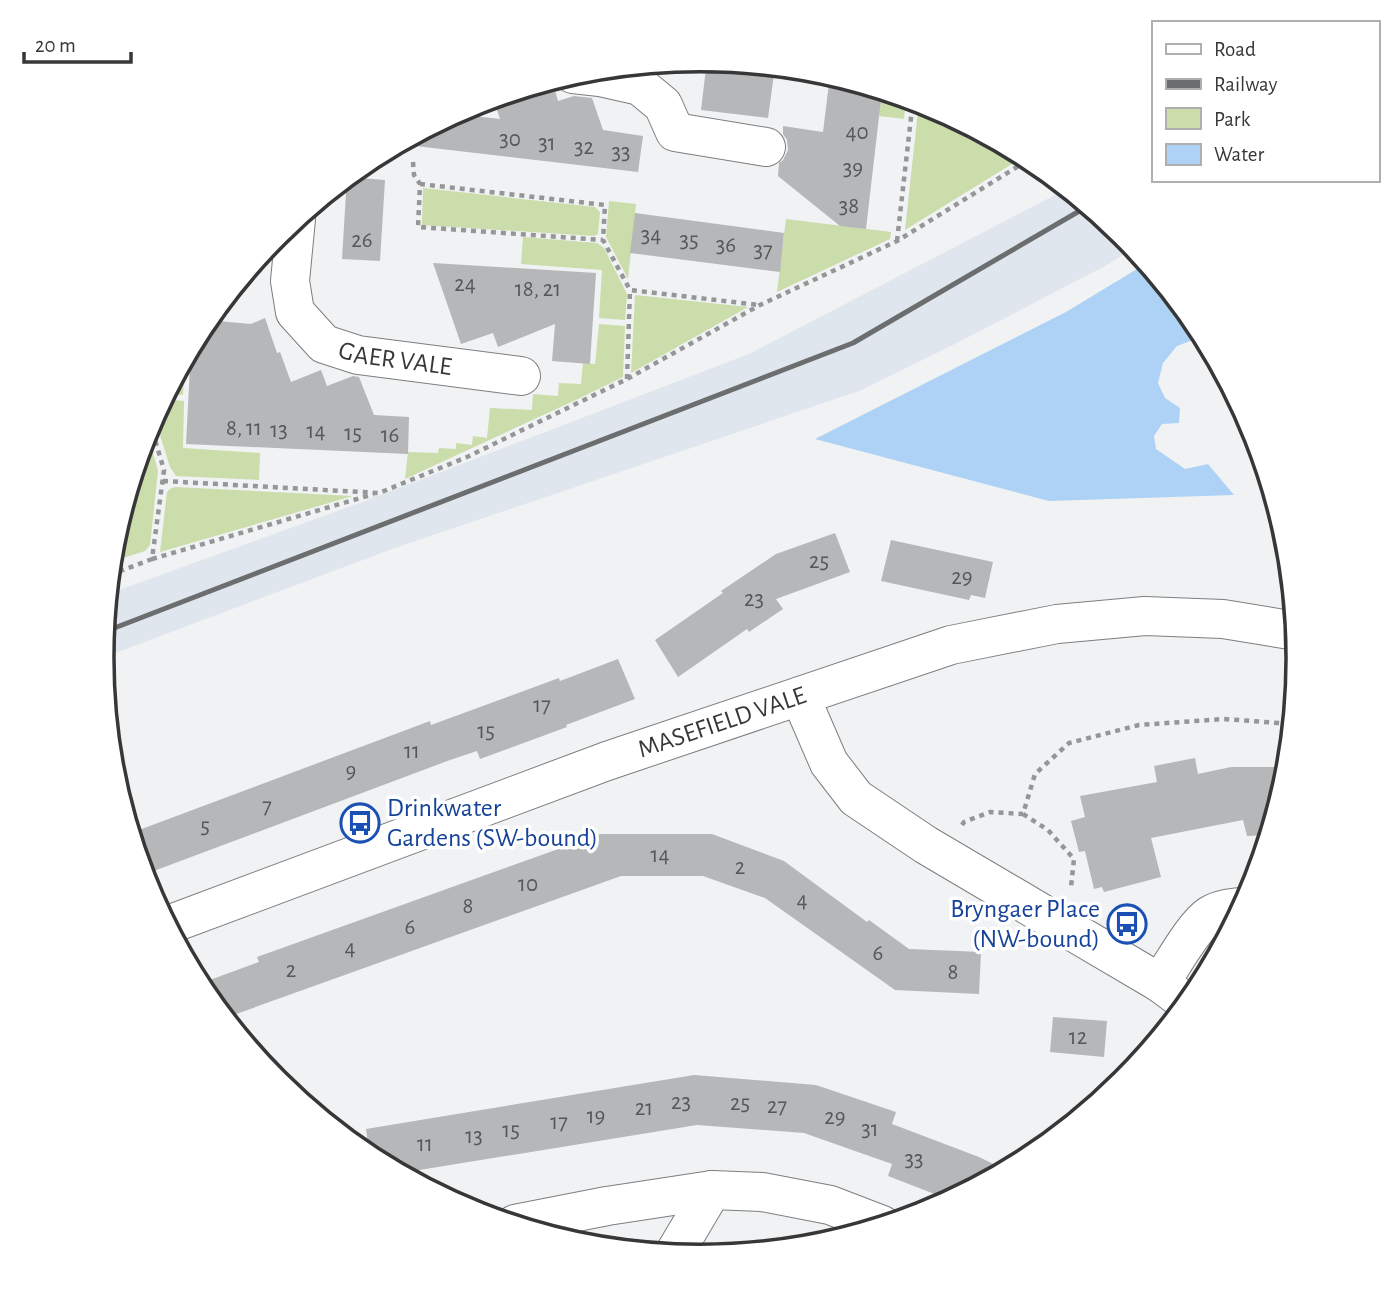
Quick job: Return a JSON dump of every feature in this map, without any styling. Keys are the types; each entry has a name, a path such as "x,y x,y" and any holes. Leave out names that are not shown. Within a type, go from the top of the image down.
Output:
{"street":[{"path":"610,79 640,86 663,105 675,132 766,148"},
{"name":"GAER VALE","path":"295,234 290,281 295,312 324,344 358,355 521,376"},
{"name":"MASEFIELD VALE","path":"177,922 583,770 951,645 1057,624 1145,616 1223,619 1285,629"},
{"path":"800,696 829,763 856,798 939,853 1174,993 1199,925 1210,915 1230,908"},
{"path":"680,1243 712,1190"},
{"path":"535,1220 712,1190 762,1192 830,1205 867,1219"}],"path":[{"path":"897,242 912,112"},
{"path":"413,162 414,175 420,184 418,228 603,240"},
{"path":"121,571 152,559 379,493 467,457 627,379 760,305 897,242 1018,166"},
{"path":"420,184 605,205 603,240 630,290 627,379"},
{"path":"630,290 760,305"},
{"path":"152,559 163,481 163,470 155,442"},
{"path":"163,481 379,493"},
{"path":"1023,814 1035,774 1069,743 1139,725 1224,719 1282,723"},
{"path":"939,853 964,822 989,812 1023,814 1048,830 1074,859 1067,928"}],"shaded area":[{"path":"1057,193 1087,217 1125,254 953,345 859,391 392,549 114,653 118,590 365,501 749,354"}],"green space":[{"path":"881,101 905,109 904,119 879,116"},
{"path":"918,114 959,132 1014,163 905,230"},
{"path":"423,188 595,207 600,212 598,234 594,236 422,225"},
{"path":"609,201 636,204 628,279 606,237"},
{"path":"786,219 891,232 890,239 777,292"},
{"path":"523,237 597,243 604,248 627,294 625,320 599,318 602,270 521,264"},
{"path":"635,295 748,307 631,373"},
{"path":"599,324 625,326 623,377 405,479 408,452 438,453 439,448 456,449 456,443 472,445 473,436 487,438 490,408 532,410 533,394 558,396 559,383 581,384 583,363 595,364"},
{"path":"184,381 183,395 177,394"},
{"path":"174,400 184,401 183,448 260,453 259,480 176,476 170,467 159,432"},
{"path":"152,450 158,471 150,545 145,551 123,558 134,506"},
{"path":"175,487 353,496 160,552 167,492"}],"water":[{"path":"1138,268 1141,271 1192,340 1177,346 1163,363 1158,383 1165,398 1180,408 1179,423 1162,424 1154,436 1156,449 1185,469 1208,464 1234,495 1049,501 815,439 1066,312"}],"building":[{"path":"706,72 774,77 768,118 701,110"},
{"path":"829,86 881,101 866,229 840,226 778,176 779,163 788,150 783,126 823,132"},
{"path":"555,90 558,101 574,96 592,98 603,130 643,136 638,172 415,146 475,116 500,119 497,109"},
{"path":"364,178 385,180 380,261 342,259 346,191"},
{"path":"635,213 784,233 780,272 630,253"},
{"path":"433,263 596,273 590,364 552,361 555,324 498,347 493,333 461,344"},
{"path":"265,318 291,382 321,370 327,386 353,376 359,377 374,415 409,417 408,454 186,444 192,365 221,321 251,324"},
{"path":"835,533 850,572 776,599 783,609 749,632 747,629 678,677 655,640 776,554"},
{"path":"891,540 993,562 985,598 971,595 969,600 881,581"},
{"path":"618,659 635,699 480,759 477,751 450,760 154,871 140,830 430,721 431,725 559,678 560,681"},
{"path":"1195,758 1198,774 1231,767 1276,767 1258,835 1247,836 1243,820 1151,838 1161,877 1104,892 1102,887 1094,889 1085,851 1079,852 1071,821 1085,817 1080,796 1157,782 1154,766"},
{"path":"600,834 712,834 784,861 909,949 981,952 979,994 895,990 765,898 703,876 621,876 235,1015 210,980 259,962 257,957"},
{"path":"1053,1017 1107,1021 1104,1057 1050,1052"},
{"path":"694,1075 816,1085 896,1112 892,1124 995,1165 936,1195 888,1176 892,1164 804,1133 697,1125 416,1171 368,1140 366,1129"}],"railway":[{"path":"115,628 853,343 1079,211"}],"place":[{"name":"Drinkwater Gardens (SW-bound)","path":"360,823"},
{"name":"Bryngaer Place (NW-bound)","path":"1127,924"}]}
